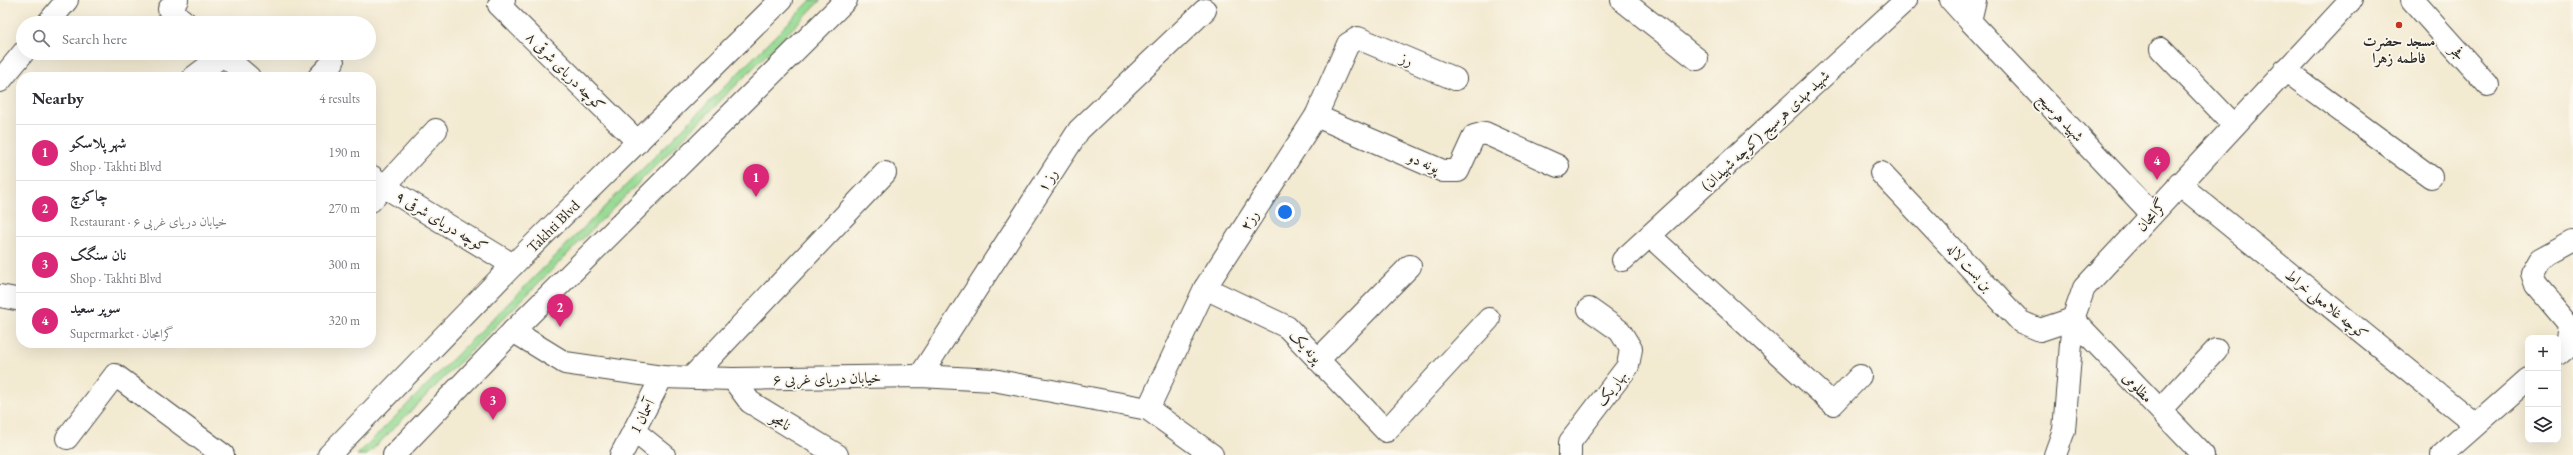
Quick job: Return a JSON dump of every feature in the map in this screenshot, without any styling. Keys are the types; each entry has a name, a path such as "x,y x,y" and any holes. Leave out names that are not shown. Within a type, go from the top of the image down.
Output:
{"street":[{"path":"54,16 67,0"},
{"path":"177,0 170,9 178,16"},
{"name":"کوچه دریای شرقی ۸","path":"504,0 499,5 638,142"},
{"name":"Takhti Blvd","path":"329,455 513,265 781,0"},
{"path":"394,455 513,331 846,0"},
{"path":"1622,0 1697,59"},
{"name":"شهید مهدی هرسیج (کوچه شهیدان)","path":"1624,260 1906,0"},
{"name":"شهید هرسیج","path":"1951,0 1973,10 2152,214"},
{"name":"گرامجان","path":"2055,455 2064,430 2072,319 2084,288 2351,0"},
{"name":"فجر","path":"2412,0 2488,85"},
{"name":"رز ۱","path":"920,376 1079,130 1205,10"},
{"name":"رز","path":"1358,38 1455,79"},
{"name":"رز۲","path":"1148,409 1205,288 1316,116 1348,44 1358,38"},
{"path":"2161,49 2234,125"},
{"path":"0,79 17,60"},
{"path":"200,72 215,60"},
{"path":"229,60 243,72"},
{"path":"2285,70 2431,177"},
{"name":"پونه دو","path":"1316,116 1443,171 1458,171 1474,136 1485,133 1558,166"},
{"path":"376,188 436,130"},
{"path":"692,378 885,173"},
{"name":"بن بست لاله","path":"1882,173 2021,322 2040,330 2072,319"},
{"name":"کوچه غلامعلی خراط","path":"2179,184 2475,424"},
{"name":"کوچه دریای شرقی ۹","path":"376,188 513,265"},
{"path":"1650,236 1833,404 1860,376"},
{"path":"2561,351 2566,347 2569,324 2536,285 2532,274 2540,259 2573,240"},
{"path":"1319,358 1410,266"},
{"name":"پونه یک","path":"1205,288 1287,327 1319,358 1386,432 1488,319"},
{"path":"0,296 16,299"},
{"name":"بهار یک","path":"1570,455 1570,442 1628,366 1631,349 1620,331 1590,309"},
{"name":"مظلومی","path":"2072,319 2161,409 2203,455"},
{"name":"خیابان دریای غربی ۶","path":"513,331 565,363 662,377 733,379 920,376 993,380 1148,409"},
{"path":"2161,409 2216,350"},
{"path":"67,438 115,375 223,455"},
{"name":"آسمان 1","path":"621,455 662,377"},
{"name":"نامجو","path":"733,379 750,402 831,453"},
{"path":"2442,455 2475,424 2525,382"},
{"path":"1148,409 1212,455"},
{"path":"634,431 664,455"}],"green space":[{"path":"811,0 821,0 367,455 357,455"}],"place":[{"name":"مسجد حضرت فاطمه زهرا","path":"2399,25"},
{"name":"سوپر سعید","path":"2157,180"},
{"name":"شهر پلاسکو","path":"756,197"},
{"name":"چاکوچ","path":"560,327"},
{"name":"نان سنگک","path":"493,420"}]}
